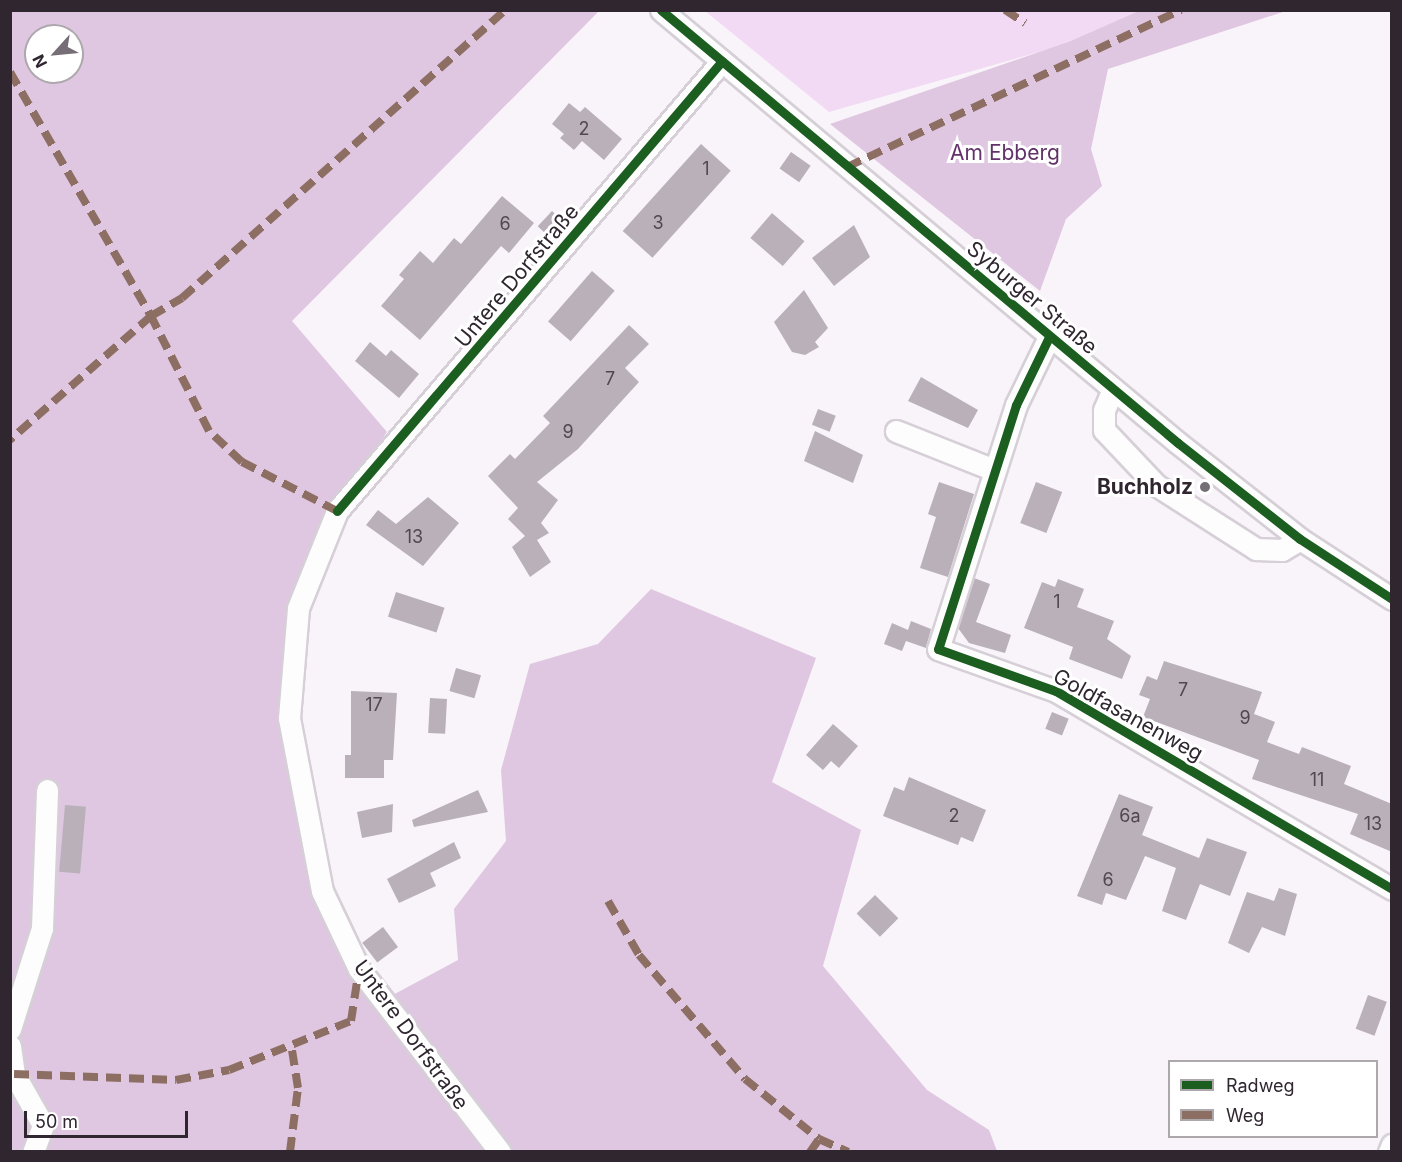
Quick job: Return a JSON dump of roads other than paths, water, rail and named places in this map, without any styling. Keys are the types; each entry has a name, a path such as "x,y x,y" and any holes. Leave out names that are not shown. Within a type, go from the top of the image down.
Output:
{"street":[{"name":"Syburger Straße","path":"661,10 1113,389 1300,539 1392,599"},
{"name":"Untere Dorfstraße","path":"500,1152 359,969 322,891 308,836 289,718 290,662 298,608 337,511 722,62"},
{"name":"Goldfasanenweg","path":"1049,337 1036,357 994,470 938,649 1056,691 1392,889"},
{"path":"1113,389 1104,410 1104,430 1156,485 1256,549 1282,550 1300,539"},
{"path":"896,431 994,470"},
{"path":"10,1029 42,928 47,790"},
{"path":"10,1046 14,1074 43,1125 33,1152"},
{"path":"1389,1152 1392,1145"}],"place":[{"name":"Buchholz","path":"1205,487"}],"park label":[{"name":"Am Ebberg","path":"1005,153"}]}
